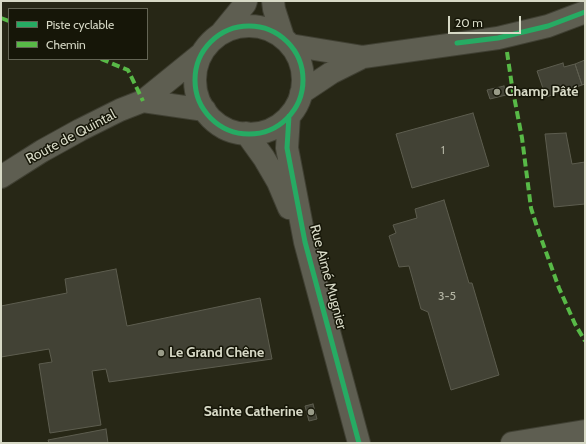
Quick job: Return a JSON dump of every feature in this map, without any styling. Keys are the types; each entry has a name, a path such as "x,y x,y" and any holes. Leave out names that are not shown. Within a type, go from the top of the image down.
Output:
{"street":[{"path":"246,1 222,32 210,42 201,54 196,68 195,82 198,97 205,110 216,122 230,130 246,133 257,133 269,130 280,124 289,116 301,93 303,76 299,59 286,41 274,10 273,1"},
{"path":"301,93 331,73 363,58 456,43 498,38 548,26 585,12"},
{"path":"222,32 238,27 253,26 269,29 286,41 363,58"},
{"name":"Route de Quintal","path":"1,177 42,151 80,130 120,110 143,101 201,54"},
{"name":"Route de Quintal","path":"143,101 205,110"},
{"name":"Rue Aimé Mugnier","path":"289,116 287,148 305,242 359,443"},
{"name":"Rue Aimé Mugnier","path":"246,133 264,158 278,182 305,242"},
{"path":"512,443 580,435"}],"building":[{"path":"585,60 585,84 582,85 575,64"},
{"path":"563,63 564,67 575,64 582,85 546,97 537,71"},
{"name":"Champ Pâté","path":"504,86 506,95 490,99 487,90"},
{"path":"473,113 489,166 412,188 396,134"},
{"path":"566,133 572,164 585,162 585,204 554,207 545,134"},
{"path":"444,200 469,283 472,283 499,375 451,390 428,312 421,309 409,266 399,267 389,236 396,233 393,225 417,218 415,209"},
{"name":"Le Grand Chêne","path":"116,269 127,326 260,298 272,359 109,382 106,369 92,371 101,425 50,433 39,364 52,362 49,349 1,357 1,306 67,293 65,279"},
{"name":"Sainte Catherine","path":"313,404 317,419 309,421 305,406"},
{"path":"106,429 108,443 49,443 48,440"}],"marked path":[{"path":"1,18 8,21"},
{"path":"507,52 522,138 531,208 559,288 575,324 585,341"},
{"path":"103,60 128,70 143,101"}],"cycle path":[{"path":"457,43 498,38 548,26 585,12"},
{"path":"249,26 270,30 287,42 299,59 303,80 299,101 287,118 270,130 249,134 228,130 211,118 199,101 195,80 199,59 211,42 228,30 249,26"},
{"path":"289,116 287,148 305,242 359,443"}],"place":[{"name":"Champ Pâté","path":"497,92"},
{"name":"Le Grand Chêne","path":"161,353"},
{"name":"Sainte Catherine","path":"311,412"}]}
